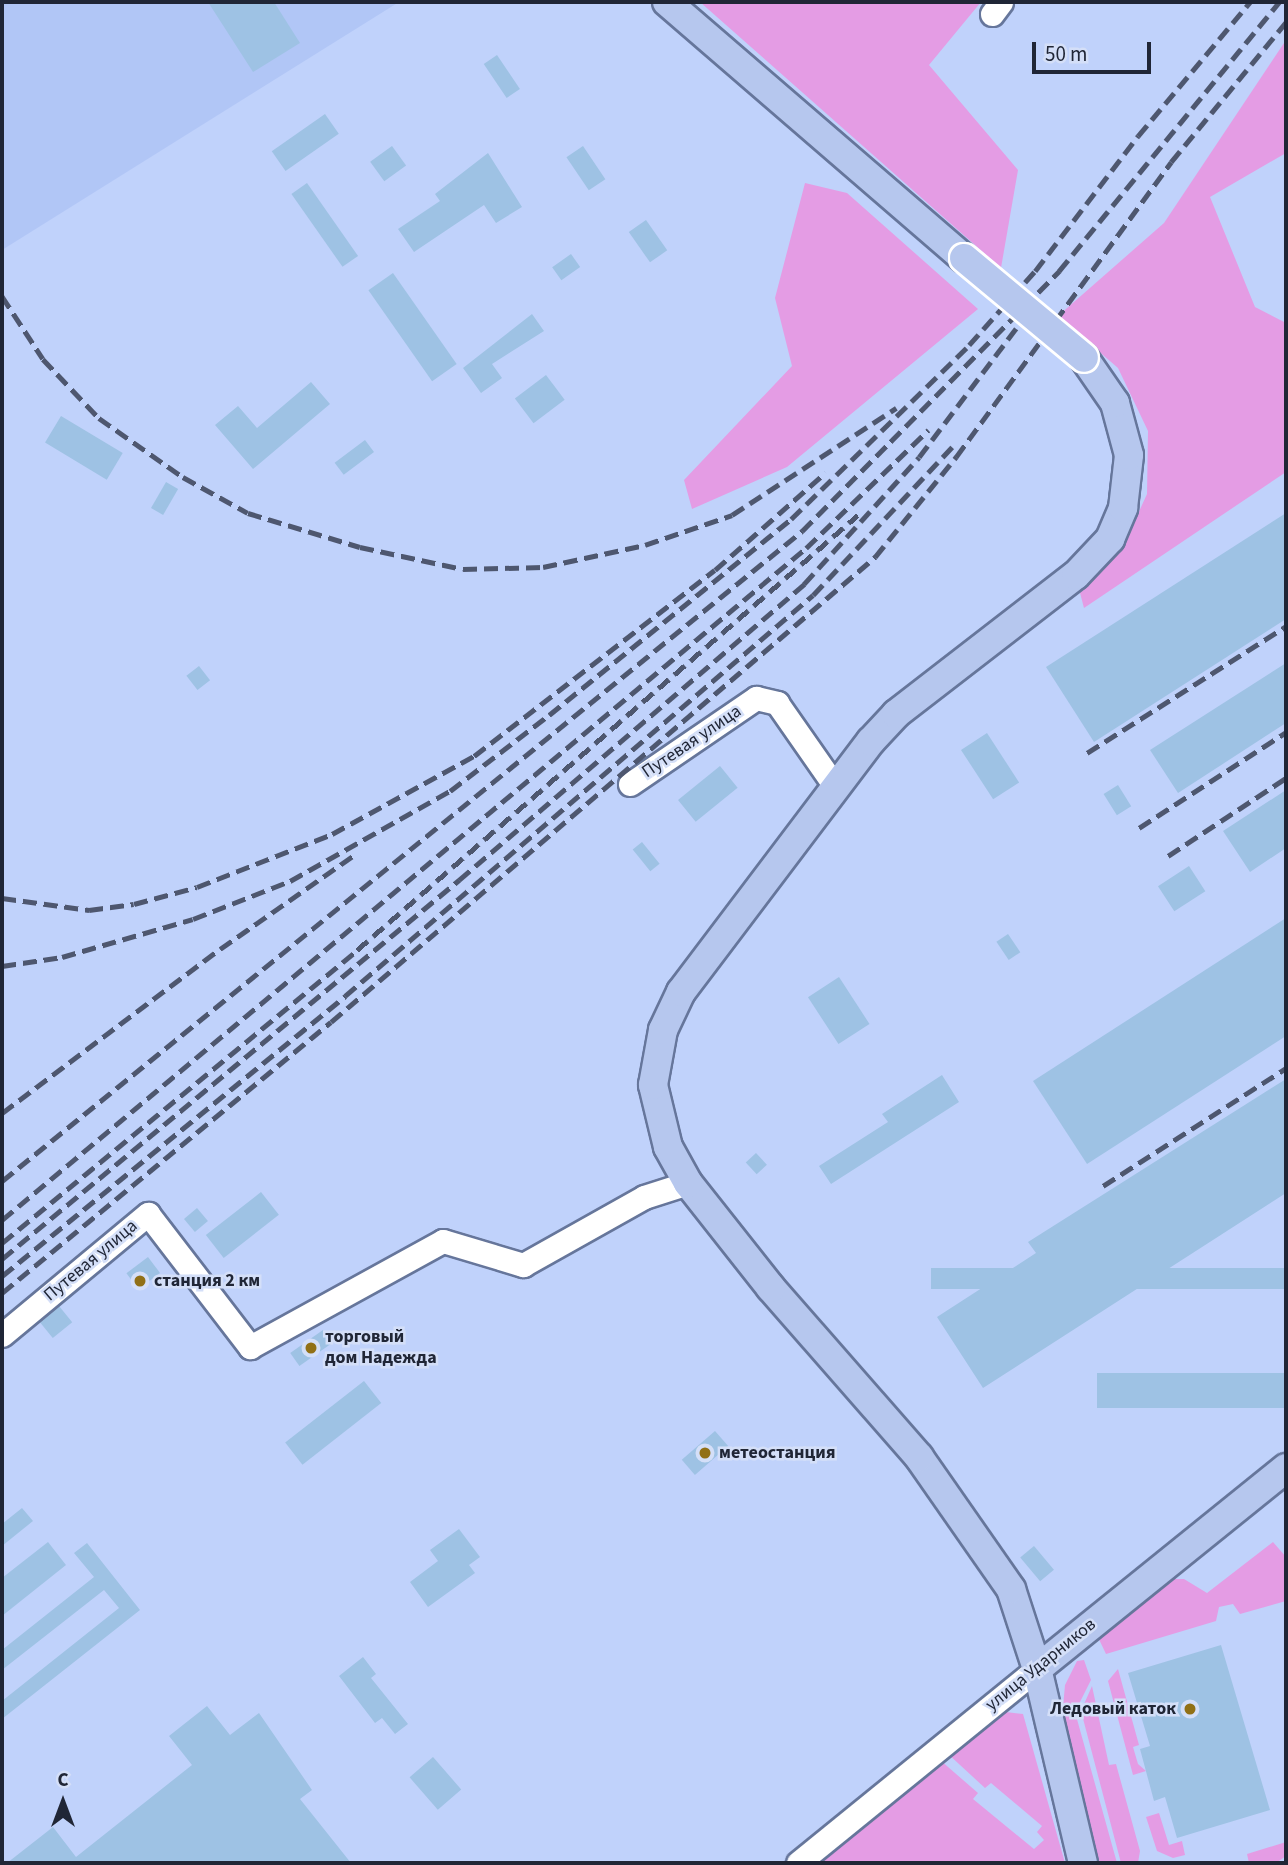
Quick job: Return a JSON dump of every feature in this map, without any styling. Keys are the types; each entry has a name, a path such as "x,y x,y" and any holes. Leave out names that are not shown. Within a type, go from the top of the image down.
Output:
{"main road":[{"path":"667,2 1084,358 1115,403 1129,456 1123,508 1110,539 1076,576 897,714 835,786 681,992 666,1020 654,1060 655,1110 688,1183 965,1517 1011,1588 1037,1669 1083,1863"},
{"name":"улица Ударников","path":"1037,1669 1283,1477"}],"street":[{"name":"Путевая улица","path":"630,784 756,698 777,703 835,786"},
{"name":"Путевая улица","path":"2,1335 148,1214 250,1347 443,1241 523,1265 644,1197 688,1183"},
{"name":"улица Ударников","path":"798,1863 1037,1669"}],"shaded area":[{"path":"2,2 399,2 2,250"},
{"path":"700,2 981,2 929,65 1018,170 1001,268"},
{"path":"1286,40 1286,153 1210,197 1255,307 1286,323 1286,472 1084,608 1079,589 1122,549 1147,494 1148,431 1118,368 1058,316 1164,223"},
{"path":"805,183 847,193 978,309 787,467 692,509 684,480 792,366 775,298"},
{"path":"1273,1542 1286,1557 1286,1601 1240,1614 1233,1604 1219,1607 1216,1621 1106,1654 1096,1633 1169,1579 1184,1579 1207,1593"},
{"path":"1084,1660 1091,1680 1075,1712 1117,1863 1096,1863 1061,1729 1065,1685 1077,1661"},
{"path":"1118,1669 1139,1745 1133,1747 1138,1764 1146,1771 1133,1775 1108,1681"},
{"path":"1092,1686 1109,1765 1116,1764 1140,1851 1138,1863 1121,1863 1081,1711"},
{"path":"998,1711 1023,1714 1065,1863 812,1863 940,1760 978,1793 973,1799 1034,1849 1044,1840 1037,1832 1042,1826 991,1783 985,1788 947,1753"},
{"path":"1159,1813 1169,1845 1182,1841 1185,1855 1173,1858 1157,1851 1146,1817"},
{"path":"1286,1842 1286,1856 1276,1863 1249,1863 1247,1854"}],"building":[{"path":"208,2 274,2 300,43 253,72"},
{"path":"497,55 520,89 507,98 484,64"},
{"path":"325,114 339,134 286,171 272,151"},
{"path":"392,146 406,165 384,181 370,162"},
{"path":"583,146 605,179 589,190 566,157"},
{"path":"488,153 522,207 496,223 484,205 414,252 398,229 440,201 435,194"},
{"path":"307,183 358,256 342,267 291,194"},
{"path":"646,220 667,250 650,262 629,232"},
{"path":"571,254 580,267 561,280 552,267"},
{"path":"393,273 457,364 432,381 368,290"},
{"path":"532,314 544,331 492,364 502,378 481,393 463,368"},
{"path":"546,375 565,400 534,423 515,398"},
{"path":"311,382 330,404 253,469 215,425 238,406 257,428"},
{"path":"61,416 123,453 107,480 45,443"},
{"path":"365,440 374,452 344,475 335,463"},
{"path":"166,482 178,489 163,515 151,508"},
{"path":"1286,513 1286,619 1094,742 1046,667"},
{"path":"1286,663 1286,723 1178,793 1150,750"},
{"path":"199,666 210,680 197,690 186,676"},
{"path":"987,733 1019,782 993,799 961,750"},
{"path":"720,766 738,788 696,822 678,800"},
{"path":"1118,785 1131,806 1117,815 1104,794"},
{"path":"1286,790 1286,848 1250,872 1223,831"},
{"path":"642,842 660,864 650,871 633,850"},
{"path":"1189,866 1205,891 1174,911 1158,886"},
{"path":"1286,918 1286,1036 1087,1164 1033,1081"},
{"path":"1008,934 1020,952 1009,960 996,942"},
{"path":"839,977 869,1024 838,1044 808,997"},
{"path":"942,1075 959,1102 831,1184 819,1166 888,1122 882,1114"},
{"path":"1286,1079 1286,1193 983,1388 937,1317 1036,1253 1028,1242"},
{"path":"756,1153 767,1165 757,1174 746,1163"},
{"path":"261,1192 279,1215 224,1258 206,1235"},
{"path":"197,1208 208,1221 195,1232 184,1219"},
{"name":"станция 2 км","path":"148,1257 160,1273 138,1289 126,1273"},
{"path":"931,1268 1286,1268 1286,1289 931,1289"},
{"path":"59,1306 72,1322 53,1338 40,1322"},
{"name":"торговый дом Надежда","path":"323,1330 332,1343 299,1366 290,1353"},
{"path":"1097,1373 1286,1373 1286,1408 1097,1408"},
{"path":"364,1381 381,1403 302,1465 285,1443"},
{"name":"метеостанция","path":"715,1431 728,1446 695,1475 682,1460"},
{"path":"22,1508 33,1521 2,1546 2,1524"},
{"path":"459,1529 480,1557 469,1565 475,1573 428,1607 410,1582 438,1561 430,1550"},
{"path":"48,1542 66,1565 2,1616 2,1578"},
{"path":"87,1543 140,1610 2,1719 2,1701 119,1608 104,1590 2,1670 2,1650 94,1577 74,1553"},
{"path":"1034,1546 1054,1570 1040,1581 1020,1558"},
{"name":"Ледовый каток","path":"1221,1645 1270,1810 1177,1838 1165,1797 1154,1801 1140,1749 1150,1746 1128,1673"},
{"path":"363,1657 376,1674 371,1678 408,1724 395,1734 382,1718 375,1723 339,1676"},
{"path":"207,1706 230,1735 259,1713 312,1790 300,1799 351,1863 7,1863 53,1827 76,1857 192,1765 169,1736"},
{"path":"433,1757 461,1789 438,1810 410,1777"}],"railway":[{"path":"2,966 62,957 193,919 290,881 450,791 549,715 791,519 969,345 1035,271 1138,136 1250,2"},
{"path":"2,1181 802,531 1059,271 1279,2"},
{"path":"2,1293 331,1022 875,557 956,457 1171,162 1286,22"},
{"path":"2,296 43,359 99,418 183,477 248,513 360,547 463,569 543,567 645,545 732,515 896,408"},
{"path":"2,1259 459,880 804,584 919,457 1017,327"},
{"path":"2,1220 806,548 928,430"},
{"path":"2,1276 345,996 813,595 953,446"},
{"path":"2,898 89,910 134,904 197,887 332,834 474,756 715,570 825,473"},
{"path":"2,1243 357,950 858,515"},
{"path":"1087,753 1286,626"},
{"path":"1139,828 1286,732"},
{"path":"1168,856 1286,778"},
{"path":"2,1113 220,949 353,856"},
{"path":"1103,1186 1286,1068"}],"place":[{"name":"станция 2 км","path":"140,1281"},
{"name":"торговый дом Надежда","path":"311,1348"},
{"name":"метеостанция","path":"705,1453"},
{"name":"Ледовый каток","path":"1190,1709"}]}
